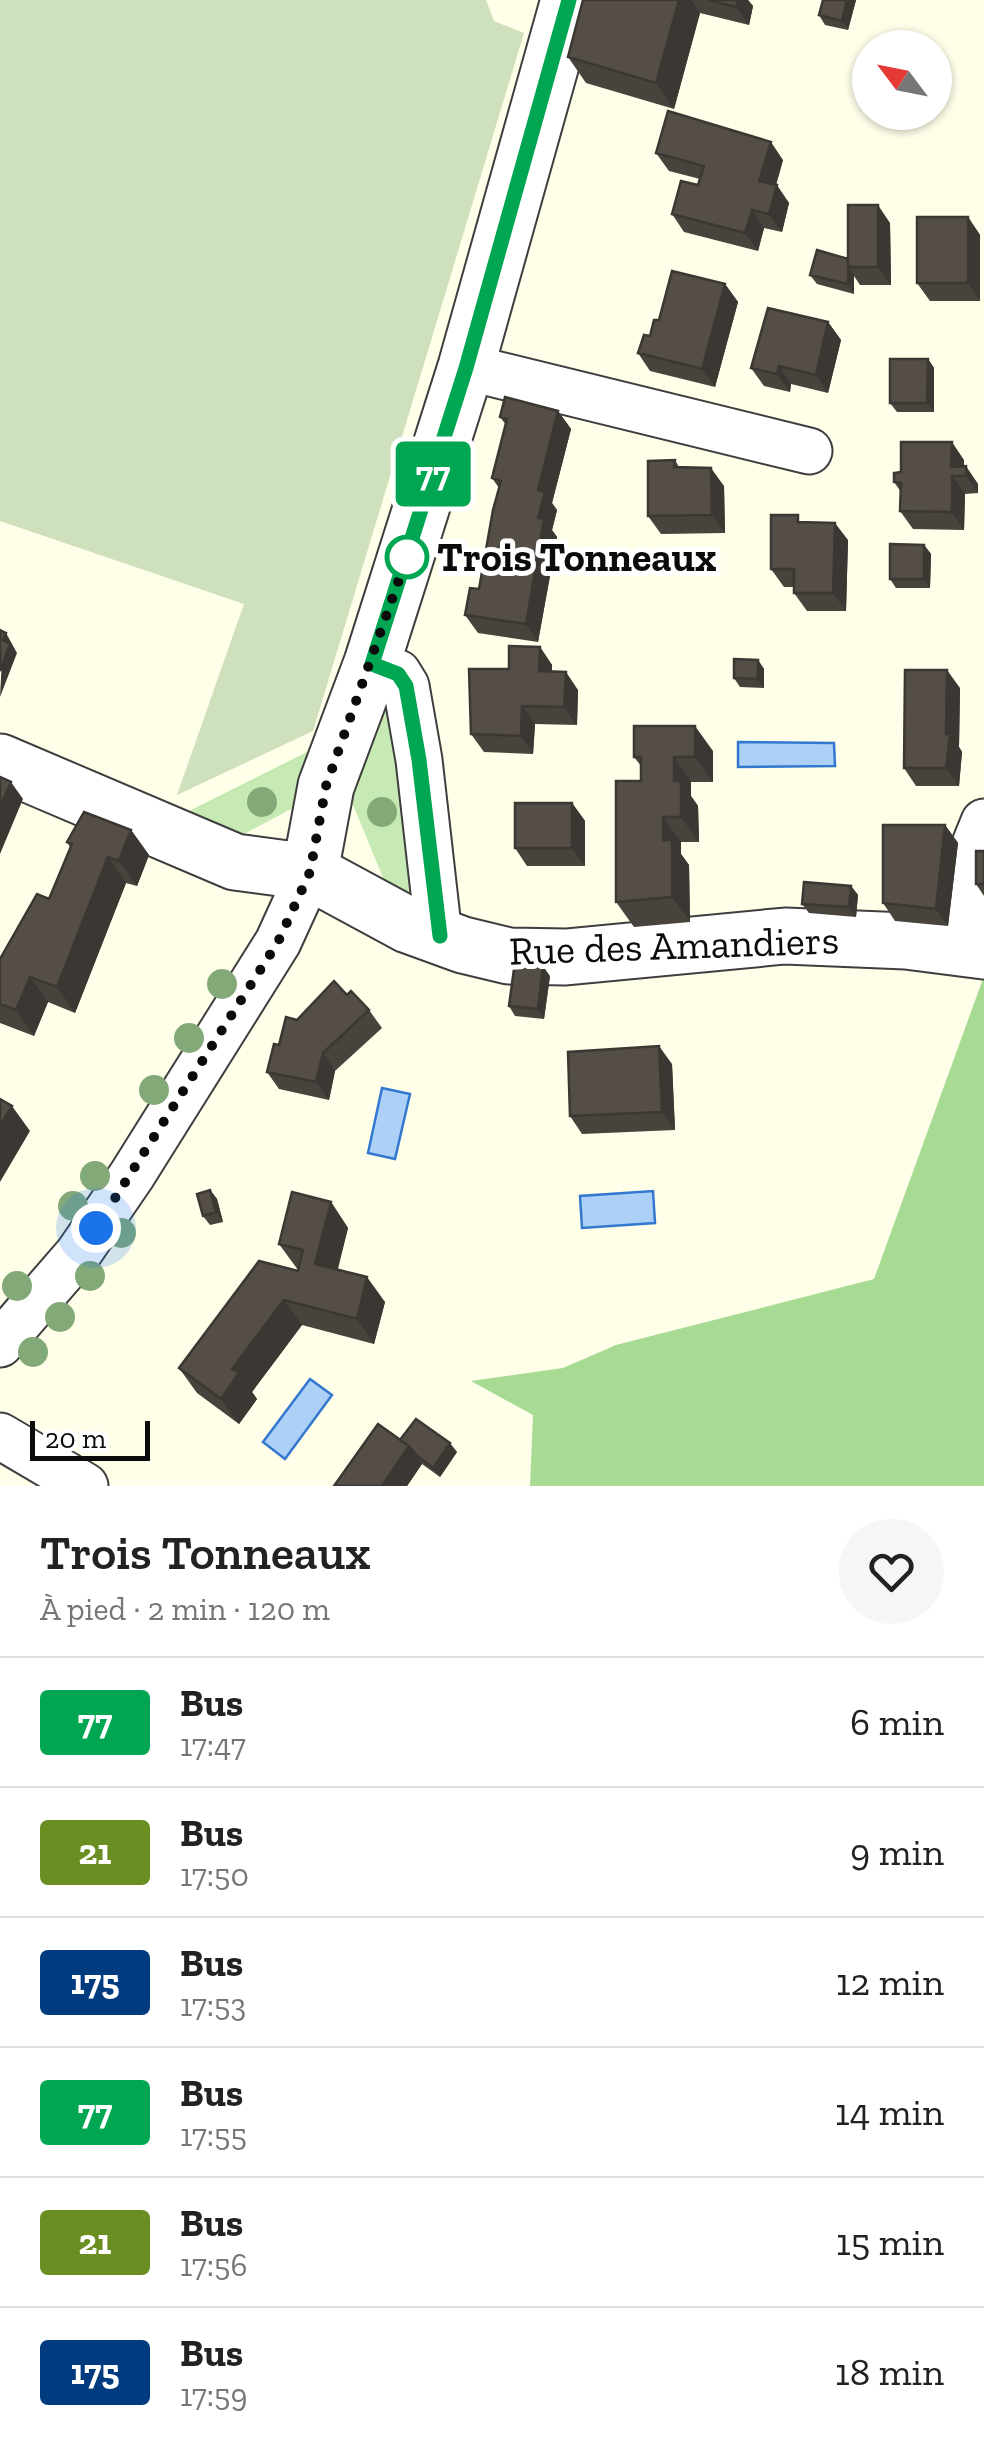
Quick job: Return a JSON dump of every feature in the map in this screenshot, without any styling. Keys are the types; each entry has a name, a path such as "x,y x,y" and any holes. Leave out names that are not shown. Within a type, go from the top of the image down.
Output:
{"street":[{"path":"0,1344 78,1254 132,1175 278,942 310,872 326,786 372,664 466,368 569,0"},
{"path":"466,368 810,451"},
{"path":"372,664 398,674 406,686 440,936"},
{"name":"Rue des Amandiers","path":"0,762 235,862 310,872 408,925 509,956 566,957 785,936 975,950 967,864 984,822"},
{"path":"0,1436 86,1486"}],"green space":[{"path":"0,0 486,0 494,21 524,33 313,731 177,795 244,604 0,521"},
{"path":"390,693 413,890 401,902 386,885 347,790"},
{"path":"317,747 295,807 242,835 185,813"},
{"path":"984,976 984,1486 530,1486 533,1415 471,1381 563,1368 616,1345 874,1279"}],"water":[{"path":"738,742 834,743 835,766 738,767"},
{"path":"382,1088 410,1094 395,1159 368,1153"},
{"path":"653,1191 655,1223 582,1228 580,1196"},
{"path":"310,1379 332,1395 285,1459 263,1442"}],"building":[{"path":"583,0 679,0 656,83 568,57"},
{"path":"708,0 738,0 736,7"},
{"path":"823,0 847,0 842,21 819,15"},
{"path":"668,111 771,142 759,181 777,185 769,214 752,210 745,233 672,214 681,181 698,185 704,166 656,153"},
{"path":"848,205 878,205 878,267 848,267"},
{"path":"917,217 968,217 968,283 917,283"},
{"path":"817,250 848,259 848,284 810,275"},
{"path":"672,271 725,284 702,369 638,353 644,335 650,336 654,320 659,320"},
{"path":"768,308 828,322 816,375 779,366 777,374 751,368"},
{"path":"890,359 928,359 927,403 890,403"},
{"path":"505,397 558,411 538,490 545,492 538,518 544,519 526,624 465,615 470,588 479,589 501,481 492,478 507,419 500,417"},
{"path":"901,442 952,442 951,467 966,466 966,476 952,476 952,512 900,511 901,483 894,482 894,473 901,472"},
{"path":"675,460 674,467 711,468 712,515 648,516 648,461"},
{"path":"771,515 798,515 798,522 835,523 833,593 794,593 794,569 771,569"},
{"path":"890,544 924,545 924,579 890,579"},
{"path":"0,630 6,633 3,640 10,644 0,671"},
{"path":"509,646 540,647 539,671 566,672 564,707 522,706 521,736 471,734 469,669 509,669"},
{"path":"734,659 758,660 758,679 734,678"},
{"path":"905,670 947,670 946,734 950,734 946,768 904,768"},
{"path":"634,726 695,726 695,757 674,757 674,781 681,781 681,817 663,817 663,840 672,840 672,897 616,902 616,781 641,781 641,757 634,757"},
{"path":"0,777 11,782 0,807"},
{"path":"515,803 572,803 572,848 515,848"},
{"path":"84,812 131,830 119,861 108,857 57,987 30,977 16,1010 0,1004 0,959 37,894 49,899 72,844 67,842"},
{"path":"883,825 945,825 936,909 883,903"},
{"path":"976,851 984,851 984,884 976,884"},
{"path":"804,882 851,886 849,907 802,904"},
{"path":"543,966 538,1009 509,1006 514,969"},
{"path":"334,981 347,995 351,991 369,1010 323,1053 316,1082 267,1072 286,1017 297,1020"},
{"path":"659,1046 662,1112 570,1116 568,1052"},
{"path":"0,1099 12,1106 0,1126"},
{"path":"210,1190 216,1212 203,1216 197,1194"},
{"path":"292,1192 331,1202 315,1264 367,1277 357,1319 284,1300 232,1369 239,1373 221,1399 179,1368 259,1261 298,1271 303,1250 279,1244"},
{"path":"416,1419 450,1443 433,1468 400,1440"},
{"path":"378,1424 409,1446 382,1486 334,1486"}],"bus line":[{"name":"77","path":"440,936 406,686 398,674 372,664 466,368 569,0"}],"place":[{"name":"Trois Tonneaux","path":"407,557"}],"route":[{"path":"96,1228 278,942 310,872 326,786 407,557"}]}
